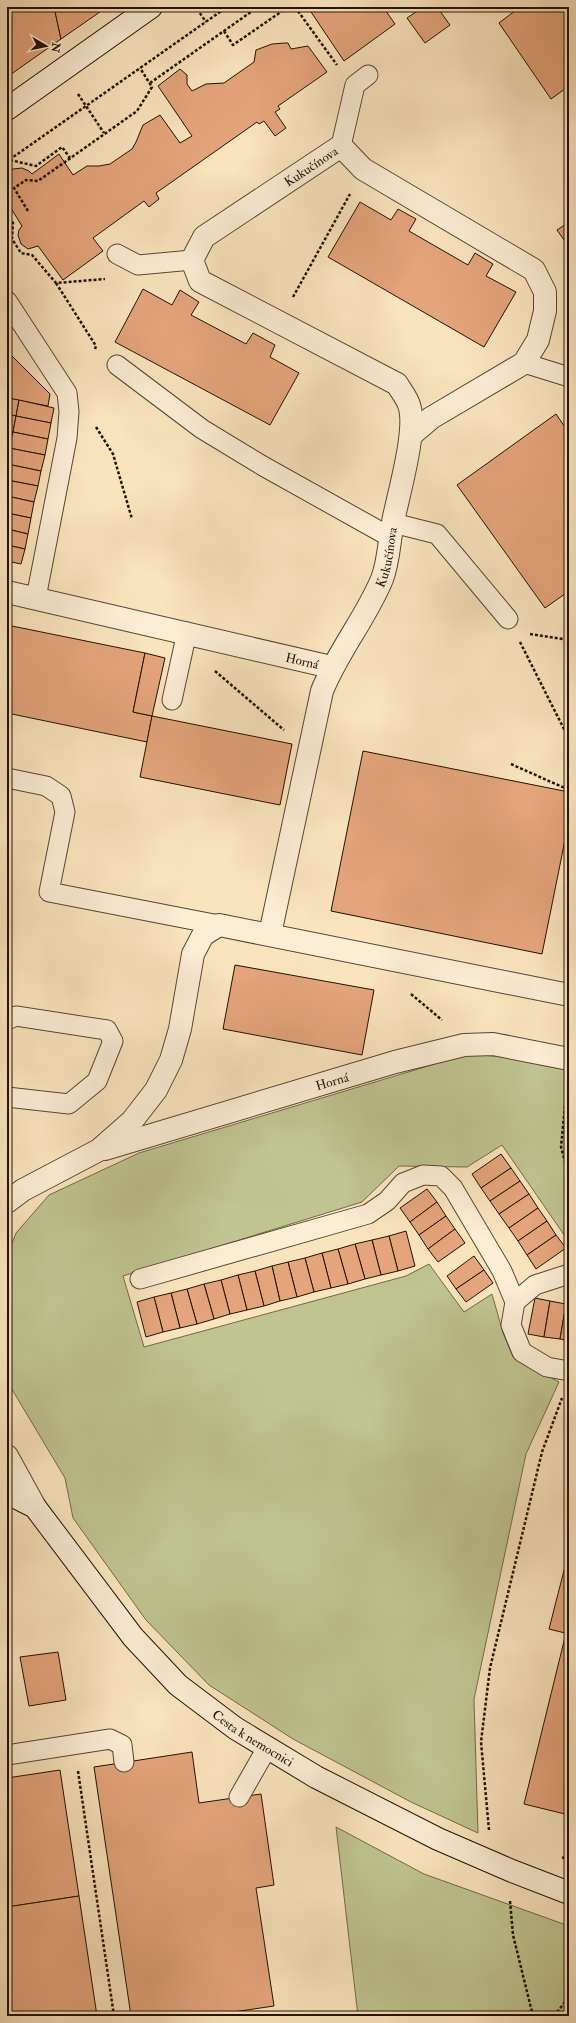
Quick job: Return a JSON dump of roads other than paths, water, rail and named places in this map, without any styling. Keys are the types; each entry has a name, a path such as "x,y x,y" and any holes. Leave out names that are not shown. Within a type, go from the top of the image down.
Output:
{"street":[{"path":"7,109 151,7"},
{"name":"Kukučínova","path":"331,668 372,601 382,578 411,435 410,406 397,384 200,281 192,260 204,237 341,146 363,170 534,270 545,292 545,311 538,340 524,363 431,418 411,435"},
{"name":"Horná","path":"7,592 187,632 331,668 322,691 308,752 270,934"},
{"path":"219,925 569,995"},
{"name":"Horná","path":"99,1150 132,1121 156,1090 170,1060 180,1029 193,954 203,935 219,925"},
{"name":"Horná","path":"7,1202 23,1190 99,1150 395,1062 469,1044 498,1044 569,1059"},
{"path":"7,1456 35,1507"},
{"name":"Cesta k nemocnici","path":"7,1493 35,1507 133,1637 178,1685 235,1728 336,1787 438,1839 490,1862 569,1893"}],"lane":[{"path":"341,146 355,85 368,75"},
{"path":"117,254 138,265 192,260"},
{"path":"7,301 67,393 67,438 36,598"},
{"path":"524,363 569,377"},
{"path":"117,365 202,429 263,466 392,530 437,534 508,619"},
{"path":"172,700 187,632"},
{"path":"7,778 46,786 61,796 65,812 49,892 219,925"},
{"path":"7,1020 16,1016 107,1030 113,1041 98,1081 69,1104 7,1097"},
{"path":"140,1278 368,1214 387,1201 403,1183 423,1175 441,1176 453,1188 498,1264 515,1302 511,1325 522,1352 547,1367 569,1371"},
{"path":"515,1302 535,1285 569,1274"},
{"path":"7,1756 110,1739 122,1745 124,1762"},
{"path":"239,1797 267,1748"}]}
